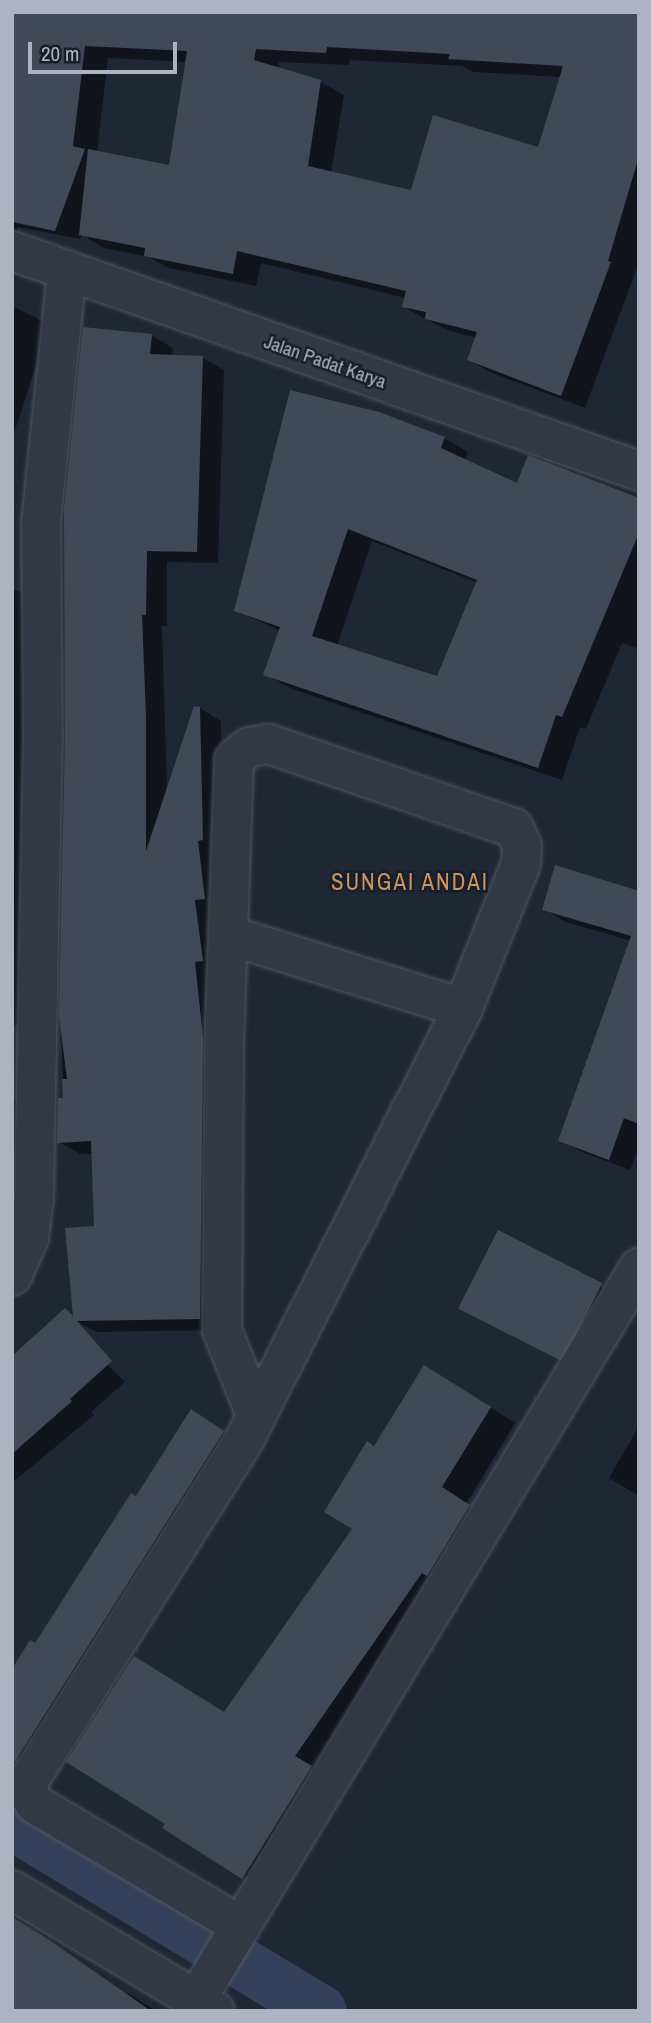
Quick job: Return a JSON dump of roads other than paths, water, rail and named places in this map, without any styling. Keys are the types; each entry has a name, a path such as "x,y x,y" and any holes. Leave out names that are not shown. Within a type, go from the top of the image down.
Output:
{"street":[{"name":"Jalan Padat Karya","path":"12,251 67,273 639,471"},
{"path":"12,1276 29,1238 23,1198 27,522 67,273"},
{"path":"220,1969 36,1804 29,1795 28,1782 159,1579 256,1415 463,1008 521,864 522,846 514,828 268,744 249,747 234,759 224,1049 222,1330 256,1415"},
{"path":"228,934 463,1008"},
{"path":"220,1969 639,1268"},
{"path":"12,1890 220,1969"}],"waterway":[{"path":"12,1824 321,2011"}],"district":[{"name":"SUNGAI ANDAI","path":"410,882"}]}
